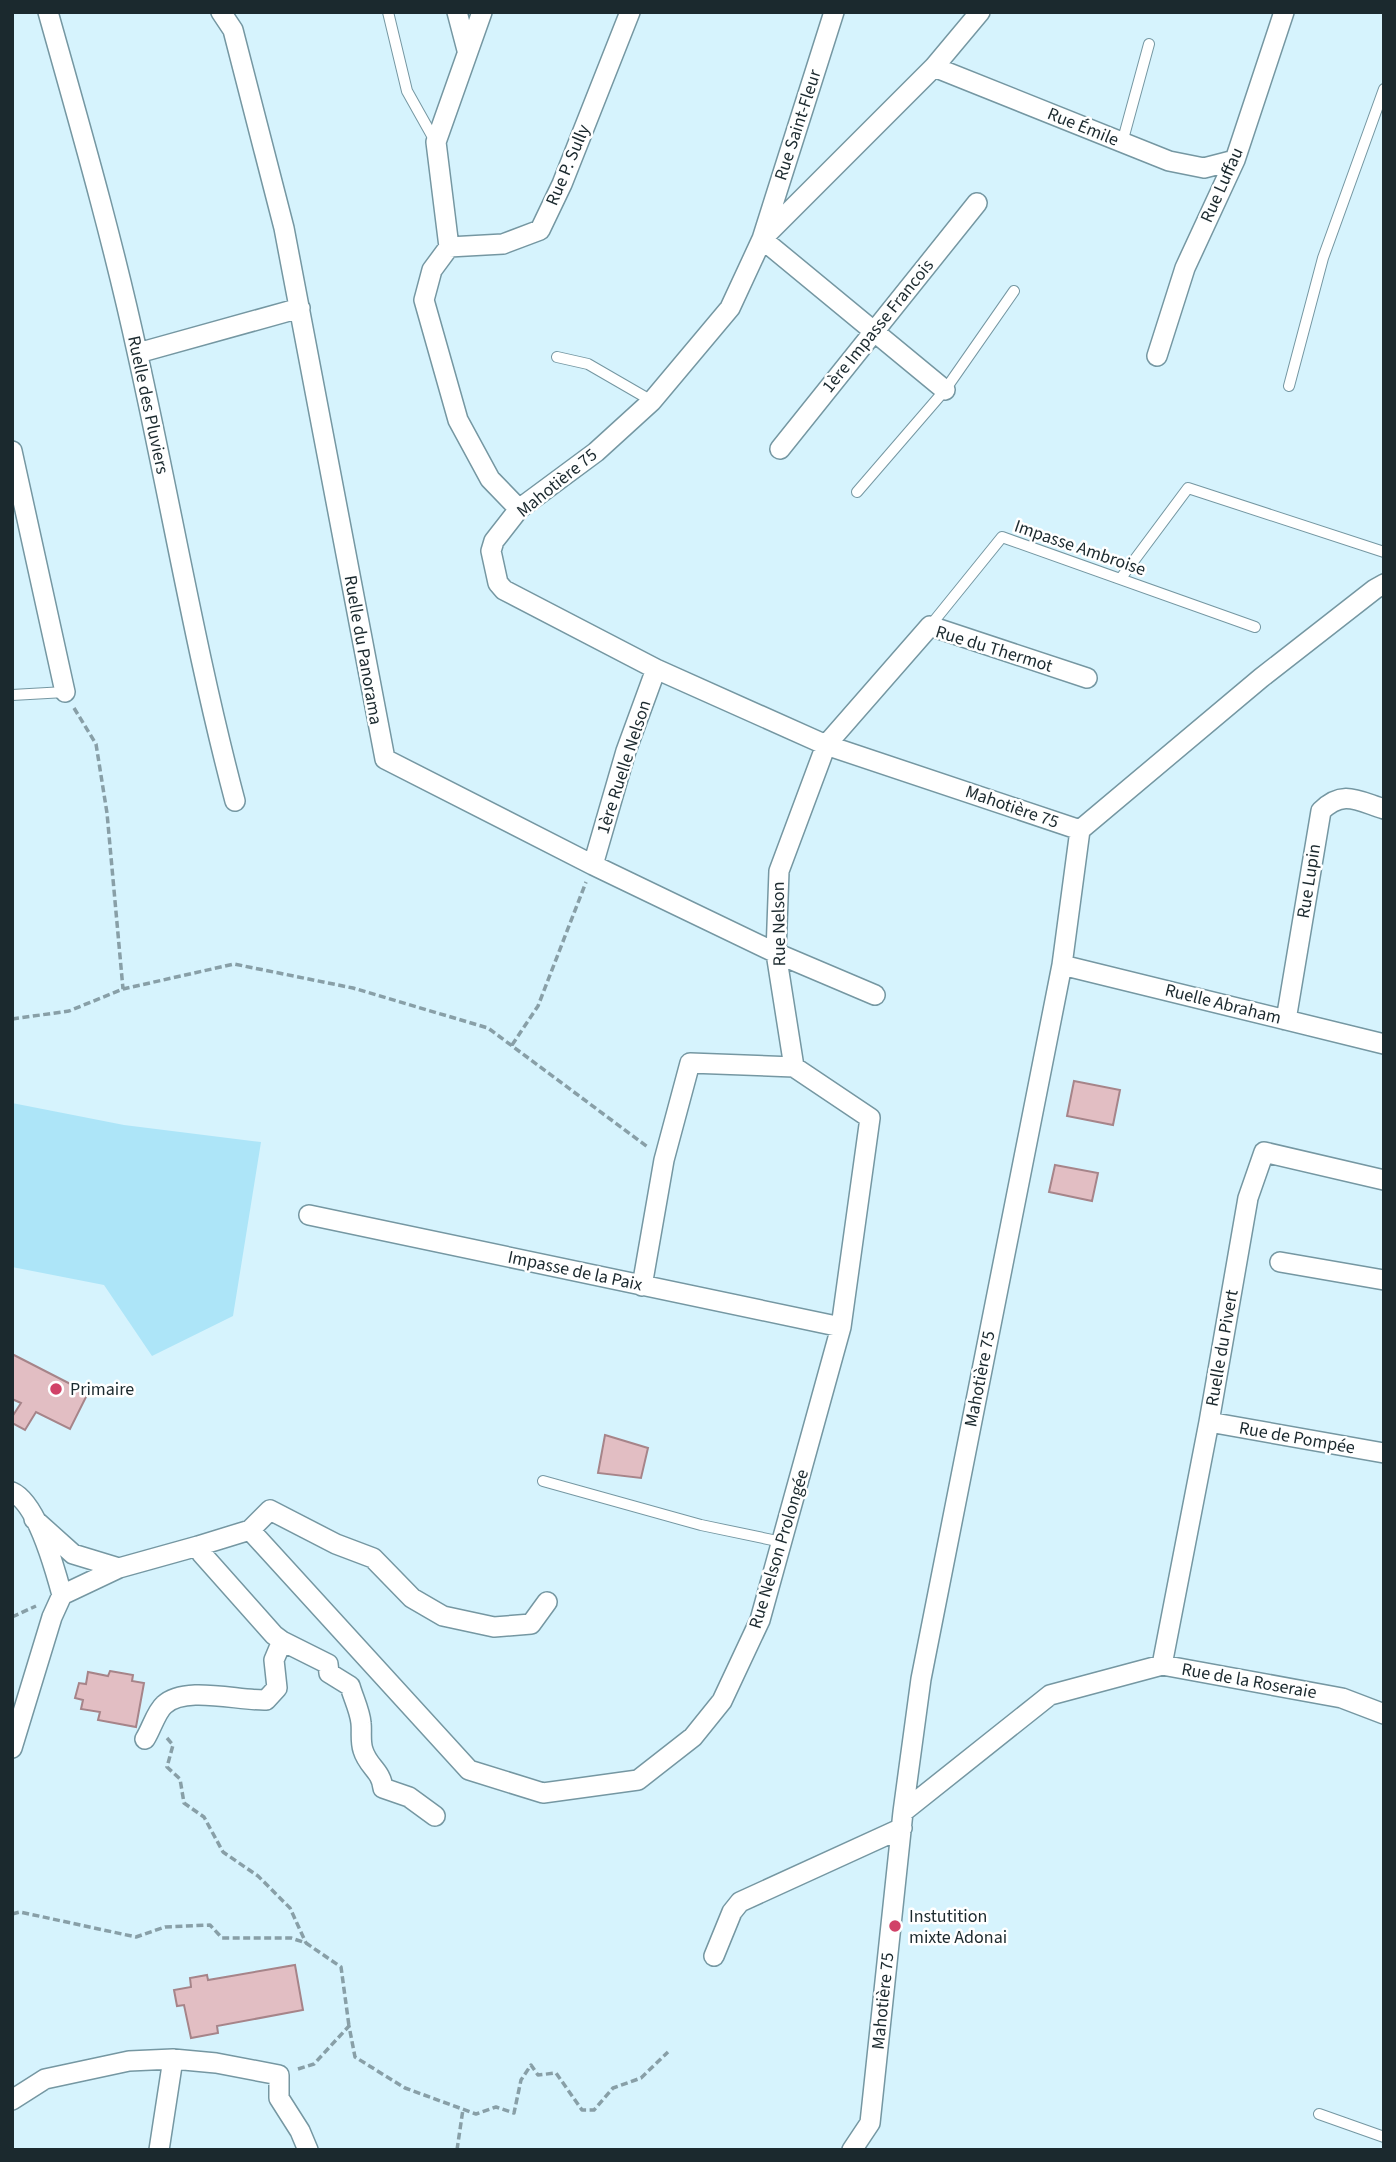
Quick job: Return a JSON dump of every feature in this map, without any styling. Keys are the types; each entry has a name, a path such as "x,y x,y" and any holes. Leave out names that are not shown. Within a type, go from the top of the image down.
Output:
{"street":[{"name":"Ruelle des Pluviers","path":"48,12 84,140 138,353 216,730 235,801"},
{"name":"Ruelle du Panorama","path":"221,12 233,30 284,228 385,759 593,865 776,953 875,995"},
{"path":"457,12 467,50"},
{"path":"482,12 436,142 449,247 432,270 424,300 458,420 490,479 519,509"},
{"name":"Rue P. Sully","path":"449,247 503,244 540,230 562,184 630,12"},
{"name":"Rue Saint-Fleur","path":"762,239 834,12"},
{"name":"Mahotière 75","path":"852,2150 870,2123 921,1679 1062,965 1080,830 826,745 656,669 504,590 498,583 491,551 494,541 519,509 596,452 652,401 730,308 762,239 934,67 980,12"},
{"name":"Rue Luffau","path":"1157,356 1185,268 1235,160 1283,12"},
{"name":"Rue Émile","path":"934,67 1169,161 1204,168 1235,160"},
{"name":"1ère Impasse Francois","path":"780,449 977,203"},
{"path":"762,239 945,390"},
{"path":"138,353 300,308"},
{"path":"12,451 65,692"},
{"path":"1080,830 1261,678 1384,584"},
{"name":"Rue du Thermot","path":"826,745 930,626 1087,678"},
{"name":"1ère Ruelle Nelson","path":"593,865 626,751 656,669"},
{"name":"Rue Nelson","path":"794,1067 776,953 779,871 826,745"},
{"name":"Rue Lupin","path":"1286,1020 1321,811 1332,800 1344,797 1384,809"},
{"name":"Ruelle Abraham","path":"1062,965 1384,1044"},
{"path":"642,1286 664,1160 691,1063 794,1067"},
{"name":"Rue Nelson Prolongée","path":"250,1530 469,1770 543,1793 638,1780 693,1737 722,1701 760,1620 841,1327 870,1118 794,1067"},
{"name":"Ruelle du Pivert","path":"1162,1665 1209,1422 1248,1198 1264,1153 1384,1180"},
{"name":"Impasse de la Paix","path":"309,1215 841,1327"},
{"path":"1280,1262 1384,1280"},
{"name":"Rue de Pompée","path":"1209,1422 1384,1453"},
{"path":"12,1492 22,1496 48,1546 62,1595"},
{"path":"12,1748 52,1617 62,1595 119,1568 250,1530 270,1510 336,1544 373,1558 412,1598 443,1616 494,1628 531,1624 547,1602"},
{"path":"34,1519 74,1555 119,1568"},
{"path":"198,1546 202,1554 274,1634 282,1641 328,1664 329,1673 350,1686 361,1723 363,1750 367,1760 382,1776 383,1788 409,1797 435,1816"},
{"path":"145,1740 163,1705 188,1694 250,1701 266,1700 277,1688 274,1660 282,1641"},
{"name":"Rue de la Roseraie","path":"714,1956 732,1912 740,1902 903,1820 1050,1695 1162,1665 1342,1698 1384,1714"},
{"path":"159,2150 173,2059"},
{"path":"12,2100 45,2078 130,2061 173,2059 216,2063 279,2075 278,2098 300,2131 308,2150"}],"lane":[{"path":"388,12 407,91 436,142"},
{"path":"1122,143 1149,44"},
{"path":"1289,386 1323,258 1384,89"},
{"path":"857,492 945,390 1014,291"},
{"path":"557,357 588,364 652,401"},
{"path":"1121,578 1188,488 1384,552"},
{"name":"Impasse Ambroise","path":"930,626 1002,537 1255,627"},
{"path":"12,695 65,692"},
{"path":"543,1481 701,1525 783,1542"},
{"path":"1319,2113 1384,2137"}],"path":[{"path":"65,692 96,744 107,813 123,989"},
{"path":"512,1045 538,1006 593,865"},
{"path":"12,1019 69,1011 123,989 234,964 354,988 488,1028 664,1160"},
{"path":"145,1740 163,1734 173,1745 167,1767 180,1779 184,1803 204,1817 223,1852 258,1876 290,1908 306,1943"},
{"path":"12,1914 20,1912 136,1937 165,1927 210,1925 222,1938 291,1938 306,1943 341,1967 355,2057 405,2088 476,2114 496,2107 514,2113 521,2080 531,2065 538,2075 556,2073 582,2110 594,2110 613,2088 641,2078 668,2052"},
{"path":"279,2075 314,2064 349,2026"},
{"path":"457,2150 463,2109"}],"shaded area":[{"path":"12,1103 124,1125 261,1142 233,1316 152,1356 104,1285 12,1267"}],"building":[{"path":"1074,1081 1120,1090 1113,1125 1067,1116"},
{"path":"1055,1165 1098,1173 1092,1201 1049,1192"},
{"name":"Primaire","path":"12,1354 88,1393 70,1429 36,1412 25,1430 12,1423 12,1417 21,1403 12,1399"},
{"path":"605,1435 648,1448 641,1478 598,1473"},
{"path":"110,1671 133,1675 132,1681 144,1683 136,1727 98,1720 100,1712 81,1709 83,1700 75,1698 79,1683 86,1684 88,1672 108,1676"},
{"path":"295,1965 303,2010 217,2026 218,2033 191,2038 184,2005 177,2006 174,1990 191,1987 190,1978 207,1975 208,1980"}],"place":[{"name":"Primaire","path":"56,1389"},
{"name":"Instutition mixte Adonai","path":"895,1926"}]}
